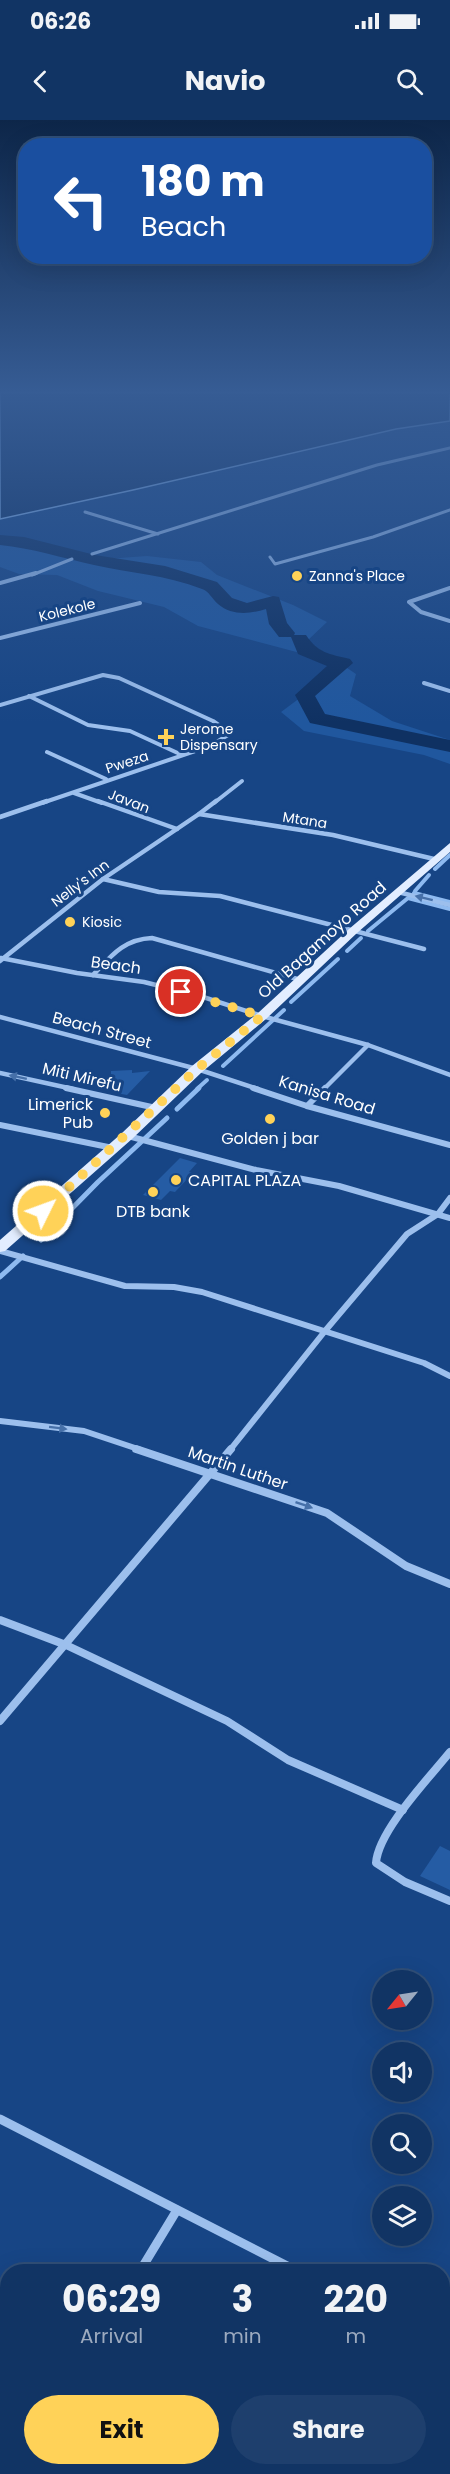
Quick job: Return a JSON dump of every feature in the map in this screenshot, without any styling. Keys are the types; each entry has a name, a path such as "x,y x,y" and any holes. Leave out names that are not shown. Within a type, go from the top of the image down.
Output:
{"main road":[{"name":"Old Bagamoyo Road","path":"2,1245 113,1149 197,1069 262,1016 353,931 450,846"}],"street":[{"path":"92,554 256,503"},
{"path":"270,557 275,564 373,537 450,510"},
{"path":"85,512 158,534"},
{"path":"0,583 24,578 72,559"},
{"path":"450,588 409,602 417,611 450,621"},
{"name":"Kolekole","path":"0,638 140,603"},
{"name":"Pweza","path":"0,817 182,755 223,740 228,735 213,721 118,678 103,675 28,696"},
{"path":"424,683 450,691"},
{"path":"0,705 28,696 88,724 130,731 182,755"},
{"path":"47,752 105,780"},
{"path":"177,830 242,781"},
{"name":"Javan","path":"74,793 177,830"},
{"name":"Mtana","path":"200,814 333,835 434,859"},
{"name":"Nelly's Inn","path":"1,959 103,879 177,830"},
{"path":"103,879 159,892 220,896 424,949"},
{"path":"398,892 450,905"},
{"path":"93,975 126,941 141,937 152,938 301,980"},
{"name":"Beach","path":"1,959 144,982 368,1045 450,1075"},
{"name":"Beach Street","path":"0,1017 197,1069"},
{"path":"307,1106 368,1045"},
{"name":"Kanisa Road","path":"197,1069 307,1106 450,1145"},
{"name":"Miti Mirefu","path":"0,1073 157,1108"},
{"path":"0,1125 113,1149"},
{"path":"127,1136 256,1170 339,1186 450,1218"},
{"path":"0,1721 212,1473 325,1331 407,1234 438,1214 450,1198"},
{"path":"2,1245 125,1286 174,1287 202,1292 424,1363 450,1377"},
{"name":"Martin Luther","path":"0,1421 84,1431 327,1513 406,1566 450,1584"},
{"path":"0,1620 66,1645 227,1720 288,1760 403,1810"},
{"path":"450,1752 403,1810 377,1850 376,1863 405,1882 450,1901"},
{"path":"0,2119 283,2264"},
{"path":"144,2264 177,2210"}],"shaded area":[{"path":"0,503 74,503 0,519"},
{"path":"0,538 106,559 147,556 201,562 217,575 293,605 327,622 307,641 356,674 350,696 392,721 450,740 450,764 424,755 304,731 281,712 340,668 338,663 198,626 164,607 98,591 57,575 19,574 0,567"}],"building":[{"path":"132,1070 132,1073 150,1071 127,1095 111,1092 111,1071"},
{"name":"CAPITAL PLAZA","path":"180,1158 197,1163 189,1172 193,1173 175,1192 170,1191 161,1200 143,1195"},
{"path":"440,1846 450,1851 450,1890 420,1876"}],"waterway":[{"path":"0,540 24,542 95,560 159,570 211,586 226,602 246,609 273,601 278,624 286,633"},
{"path":"299,639 305,650 329,661 343,663 305,695 317,719 450,746"},
{"path":"435,869 450,855"},
{"path":"415,891 429,875"},
{"path":"414,893 450,902"},
{"path":"368,931 408,898 450,909"},
{"path":"347,951 361,938"},
{"path":"291,1002 338,959"},
{"path":"223,1066 284,1010"},
{"path":"197,1089 207,1080"},
{"path":"177,1109 199,1088"},
{"path":"41,1240 98,1182 167,1118"},
{"path":"0,1277 23,1256"}],"place":[{"name":"Zanna's Place","path":"297,576"},
{"name":"Jerome Dispensary","path":"166,737"},
{"name":"Kiosic","path":"70,922"},
{"name":"Limerick Pub","path":"105,1113"},
{"name":"Golden j bar","path":"270,1119"},
{"name":"CAPITAL PLAZA","path":"176,1180"},
{"name":"DTB bank","path":"153,1192"}],"route":[{"path":"43,1211 127,1136 197,1069 262,1016 181,992"}]}
